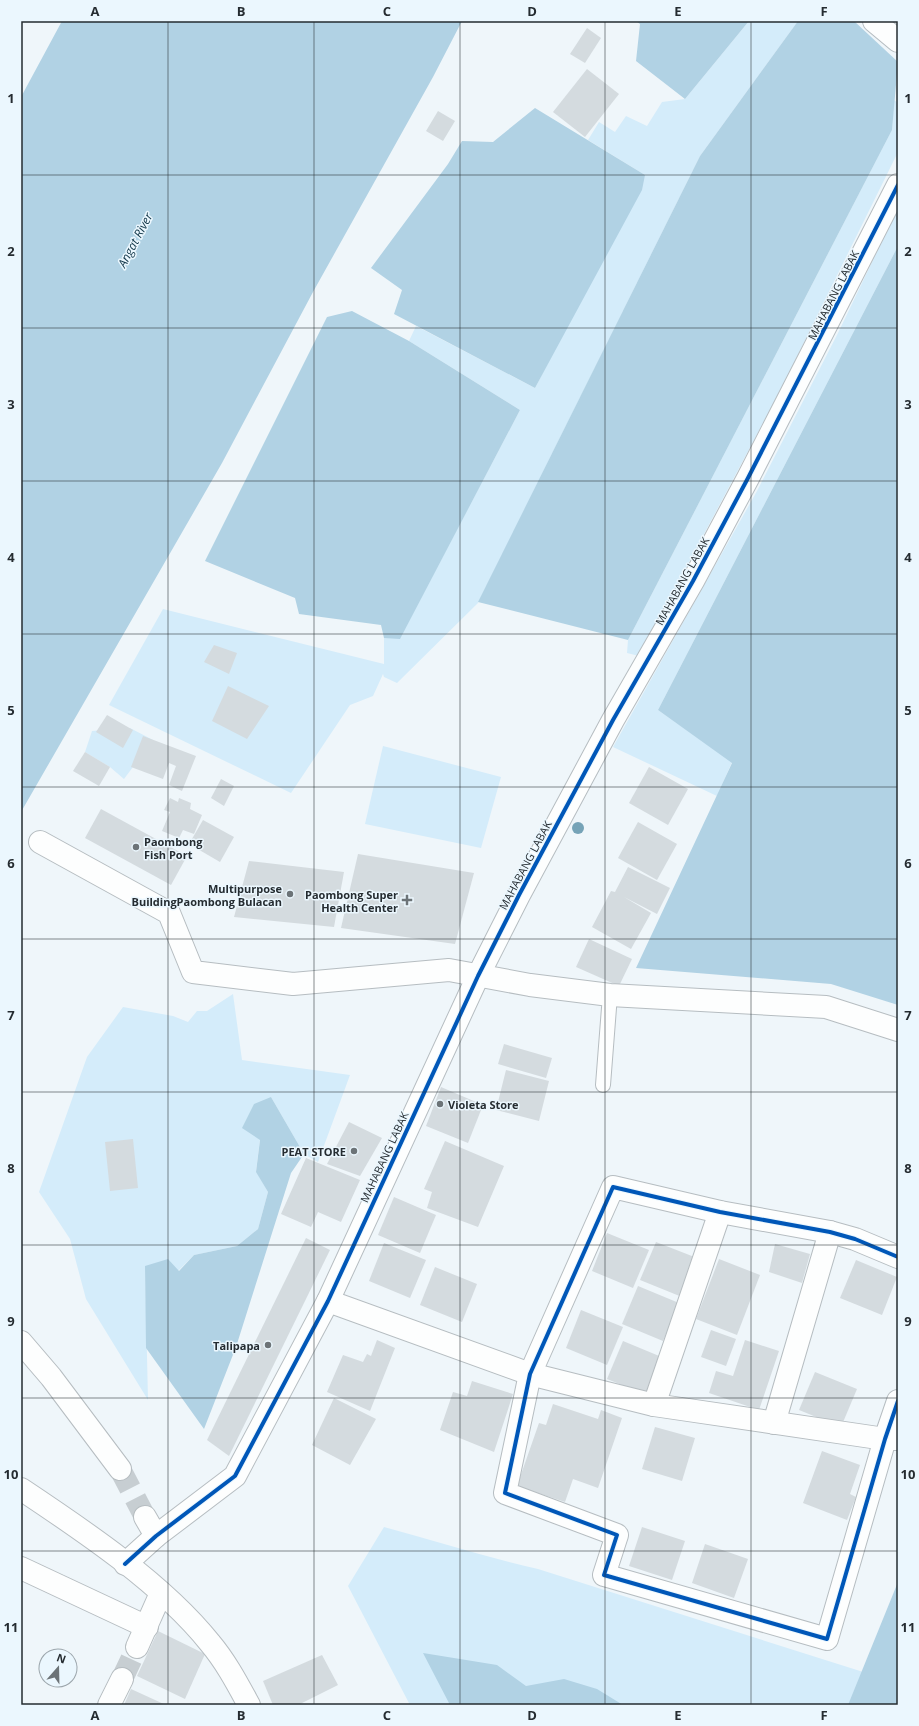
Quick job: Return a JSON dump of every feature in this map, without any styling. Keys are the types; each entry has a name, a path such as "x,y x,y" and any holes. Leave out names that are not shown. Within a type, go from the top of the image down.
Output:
{"street":[{"path":"874,21 898,41"},
{"name":"MAHABANG LABAK","path":"125,1564 156,1536 236,1476 328,1301 478,976 519,894 613,720 693,581 748,478 898,185"},
{"path":"40,842 169,913 193,972 294,984 449,970 530,985 610,995 826,1007 898,1030"},
{"path":"898,1257 855,1239 830,1232 720,1212 613,1187 530,1374 505,1493 617,1535 604,1575 827,1639 892,1439 898,1401"},
{"path":"654,1405 720,1212"},
{"path":"774,1423 830,1232"},
{"path":"328,1301 530,1374 654,1405 892,1439"},
{"path":"21,1342 51,1377 120,1469"},
{"path":"21,1489 125,1564 161,1593 209,1642 228,1667 249,1705"},
{"path":"145,1518 156,1536"},
{"path":"21,1568 147,1627"},
{"path":"137,1647 161,1593"},
{"path":"108,1705 122,1679"}],"lane":[{"path":"603,1085 610,995"}],"shaded area":[{"path":"749,21 798,21 700,156 478,603 397,683 384,677 383,674 373,696 350,705 291,793 109,705 163,609 384,664 384,638 400,638 520,410 409,341 416,326 535,388 645,175 588,140 599,122 615,132 626,116 647,126 662,102 685,99"},
{"path":"894,100 898,103 898,152 778,395 639,656 627,653 628,640 892,130"},
{"path":"898,208 898,246 658,710 732,762 717,796 613,747 757,491 838,333"},
{"path":"130,728 153,740 124,779 110,767 85,752 92,731"},
{"path":"383,746 501,777 481,848 365,824"},
{"path":"233,994 242,1060 350,1075 318,1162 304,1154 271,1097 260,1139 256,1171 268,1192 258,1229 237,1246 194,1255 178,1271 145,1266 148,1400 86,1299 70,1239 39,1192 87,1057 123,1007 173,1016 188,1022 197,1011 207,1011"},
{"path":"384,1527 538,1569 898,1683 898,1705 410,1705 348,1586"}],"water":[{"name":"Angat River","path":"62,21 462,21 433,77 313,292 222,463 21,812 21,97"},
{"path":"636,21 749,21 685,99 636,61 640,24"},
{"path":"798,21 854,21 898,62 892,130 628,640 478,602 700,156"},
{"path":"535,108 645,175 642,190 535,388 394,314 402,290 371,268 448,164 462,141 493,142"},
{"path":"898,246 898,1005 831,984 636,968 732,763 658,710"},
{"path":"352,311 409,341 520,410 400,639 384,638 381,625 299,614 295,598 205,561 327,317"},
{"path":"271,1097 304,1154 291,1173 236,1347 204,1429 146,1348 145,1266 168,1259 179,1271 194,1255 237,1246 258,1229 268,1192 256,1172 260,1140 242,1128 254,1104"},
{"path":"898,1582 898,1705 848,1705"},
{"path":"423,1653 497,1665 526,1686 564,1679 597,1689 623,1705 450,1705"}],"building":[{"path":"587,28 601,38 585,63 570,54"},
{"path":"587,69 619,94 585,137 553,112"},
{"path":"438,111 455,121 443,141 426,131"},
{"path":"214,645 237,653 229,674 204,662"},
{"path":"228,686 269,706 247,739 212,721"},
{"path":"107,715 133,730 123,748 96,732"},
{"path":"143,736 196,756 182,791 169,785 176,766 169,763 163,779 131,767"},
{"path":"85,752 110,767 99,786 73,771"},
{"path":"649,767 688,789 668,825 629,803"},
{"path":"221,779 234,786 224,806 211,798"},
{"path":"170,798 178,802 179,798 191,803 190,809 202,815 194,834 183,830 179,838 162,831 170,812 164,810"},
{"name":"Paombong Fish Port","path":"101,809 187,856 171,885 85,838"},
{"path":"203,820 234,837 220,862 189,844"},
{"path":"638,822 677,844 657,880 618,858"},
{"name":"Paombong Super Health Center","path":"358,854 474,873 455,944 341,928"},
{"name":"Multipurpose BuildingPaombong Bulacan","path":"249,861 344,872 334,927 234,917"},
{"path":"628,867 670,888 657,914 624,897 651,913 631,949 592,927 611,891 615,892"},
{"path":"589,939 632,959 619,986 576,967"},
{"path":"504,1044 552,1058 546,1078 498,1064"},
{"path":"506,1070 549,1081 539,1121 496,1110"},
{"path":"441,1087 483,1105 468,1143 426,1126"},
{"name":"PEAT STORE","path":"349,1122 382,1138 360,1176 327,1164"},
{"path":"133,1139 138,1188 110,1191 105,1142"},
{"path":"445,1141 504,1166 478,1227 427,1208 432,1192 424,1189"},
{"path":"306,1158 360,1180 341,1222 318,1212 311,1227 281,1214"},
{"path":"394,1197 436,1215 420,1253 378,1235"},
{"path":"607,1233 649,1250 633,1288 592,1271"},
{"name":"Talipapa","path":"306,1238 330,1250 229,1456 207,1440"},
{"path":"656,1242 697,1258 682,1297 640,1280"},
{"path":"384,1243 426,1260 410,1298 369,1281"},
{"path":"775,1244 810,1254 802,1283 769,1272"},
{"path":"719,1259 760,1275 737,1335 696,1319"},
{"path":"856,1260 897,1277 882,1315 840,1298"},
{"path":"435,1267 477,1284 462,1322 420,1305"},
{"path":"638,1286 679,1303 663,1341 622,1324"},
{"path":"581,1310 623,1327 607,1365 566,1348"},
{"path":"711,1330 736,1339 726,1366 701,1357"},
{"path":"377,1340 395,1348 370,1411 327,1392 343,1355 363,1362 367,1354 371,1356"},
{"path":"745,1340 779,1351 759,1410 709,1393 716,1371 733,1376"},
{"path":"623,1341 664,1358 649,1396 607,1379"},
{"path":"815,1372 857,1389 841,1427 799,1410"},
{"path":"472,1381 513,1394 494,1452 440,1430 453,1392 467,1396"},
{"path":"334,1398 376,1419 350,1465 312,1445"},
{"path":"553,1404 598,1419 601,1410 622,1418 598,1488 573,1479 565,1502 517,1486 539,1423 546,1425"},
{"path":"655,1427 695,1438 682,1481 642,1469"},
{"path":"822,1451 860,1465 850,1494 856,1497 847,1520 803,1503"},
{"path":"642,1527 685,1541 672,1580 629,1566"},
{"path":"705,1544 748,1559 734,1598 692,1583"},
{"path":"158,1631 205,1654 185,1699 137,1676"},
{"path":"322,1655 338,1685 298,1705 273,1705 263,1681"},
{"path":"131,1689 166,1705 124,1705"}],"tunnel":[{"path":"120,1469 145,1517"},
{"path":"122,1679 137,1647"}],"cycle path":[{"path":"125,1564 156,1536 235,1476 328,1301 478,976 519,895 613,720 693,581 748,478 898,185"},
{"path":"898,1257 855,1239 830,1232 720,1212 613,1187 530,1374 505,1493 617,1535 604,1575 827,1639 885,1439 898,1401"}],"place":[{"name":"Paombong Fish Port","path":"136,847"},
{"name":"Multipurpose BuildingPaombong Bulacan","path":"290,894"},
{"name":"Paombong Super Health Center","path":"407,900"},
{"name":"Violeta Store","path":"440,1104"},
{"name":"PEAT STORE","path":"354,1151"},
{"name":"Talipapa","path":"268,1345"}]}
